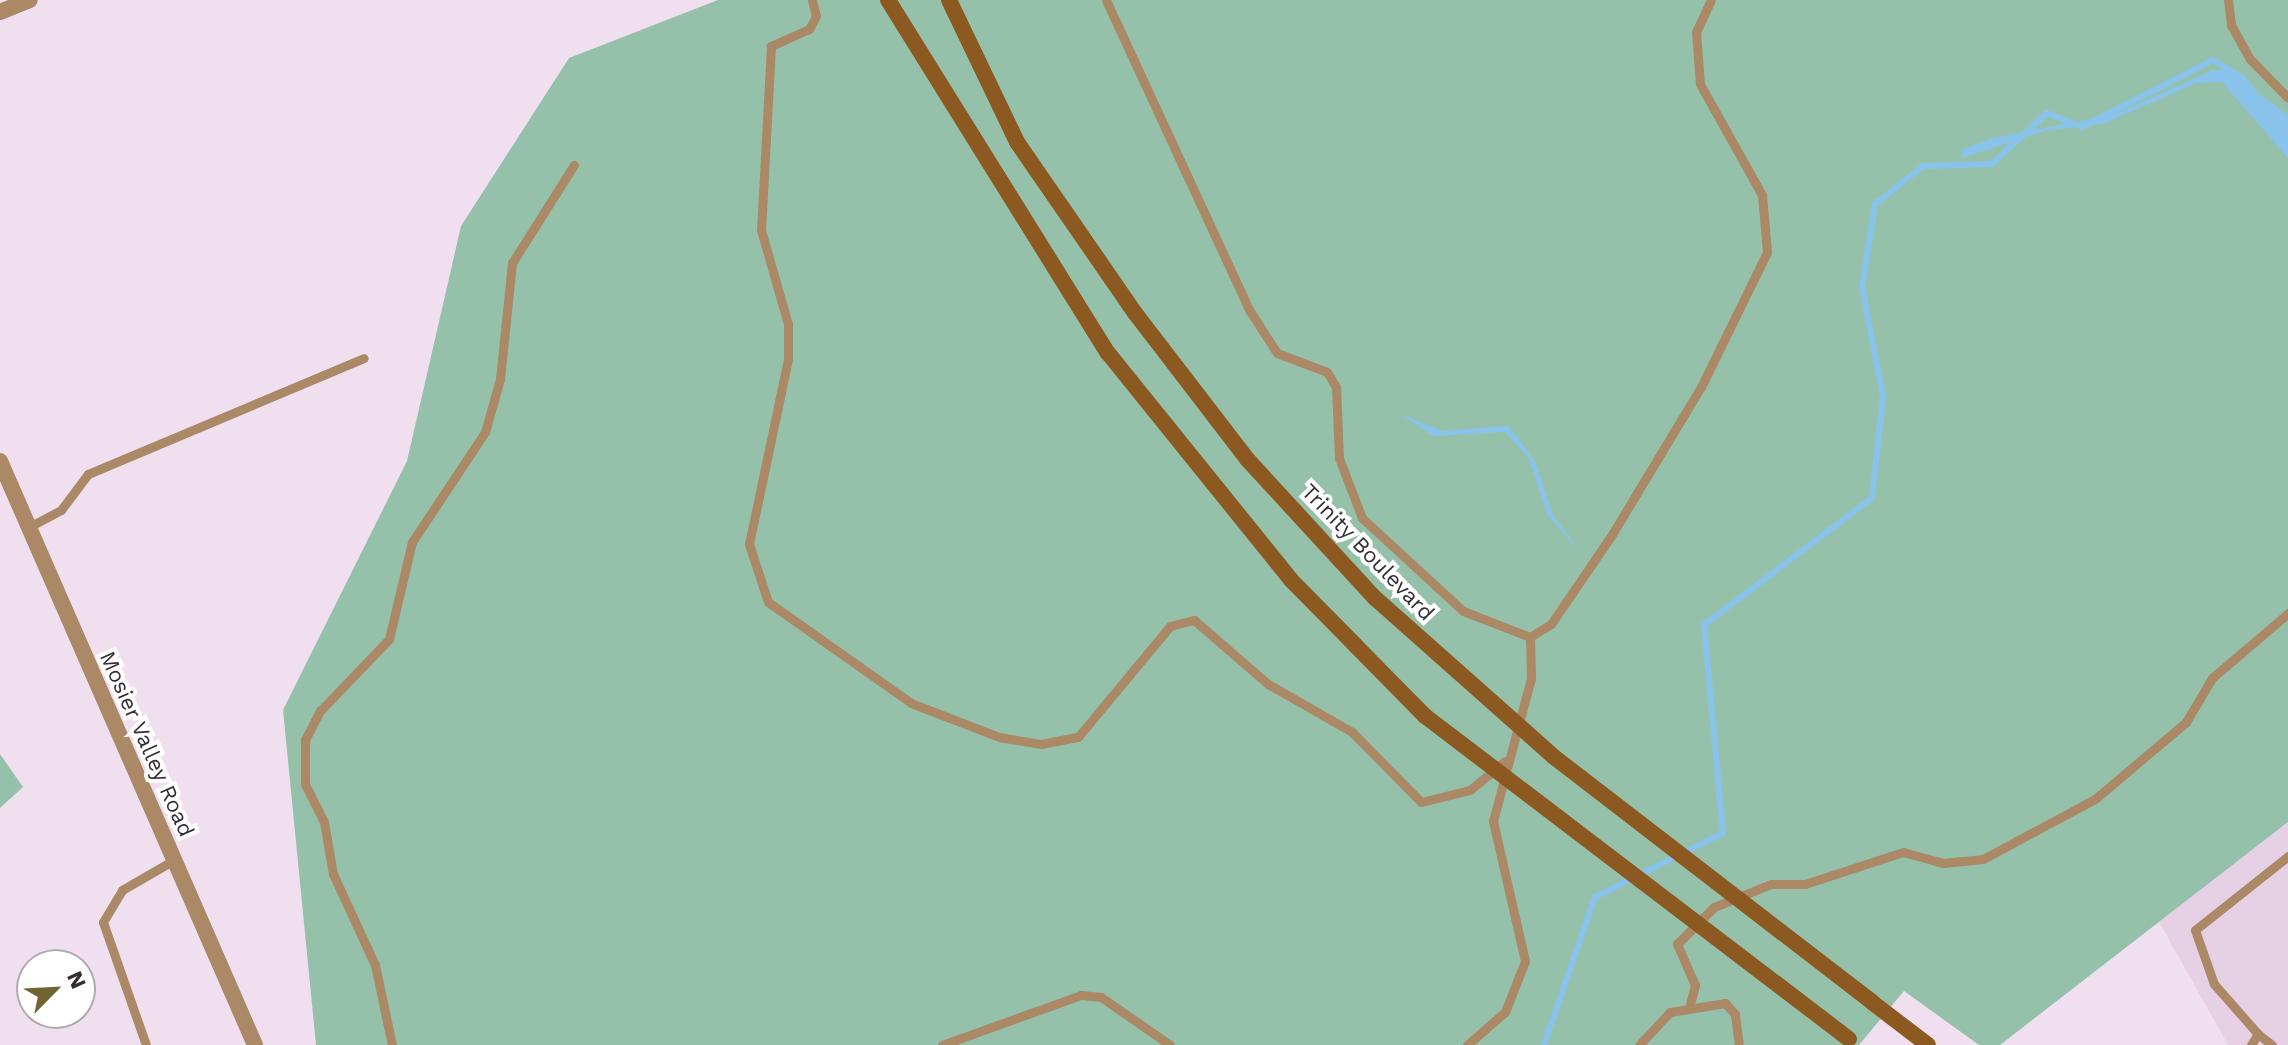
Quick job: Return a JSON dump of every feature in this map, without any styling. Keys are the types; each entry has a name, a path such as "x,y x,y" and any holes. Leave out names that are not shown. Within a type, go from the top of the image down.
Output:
{"main road":[{"path":"888,0 1108,353 1291,580 1425,716 1853,1042"},
{"name":"Trinity Boulevard","path":"949,0 1017,142 1135,313 1247,459 1375,598 1554,757 1928,1045"}],"street":[{"path":"0,12 30,0"},
{"name":"Mosier Valley Road","path":"0,461 255,1045"}],"lane":[{"path":"812,0 816,16 809,29 771,46 761,230 788,324 788,359 749,544 768,602 911,703 999,737 1041,744 1078,737 1170,626 1194,620 1268,684 1352,732 1421,802 1470,790 1505,761"},
{"path":"1106,0 1250,311 1277,353 1327,372 1336,387 1339,458 1362,518 1463,611 1530,637"},
{"path":"1530,637 1551,624 1611,536 1701,387 1767,252 1762,195 1700,84 1696,32 1711,0"},
{"path":"2228,0 2231,25 2250,59 2288,98"},
{"path":"392,1045 375,965 333,874 324,822 305,784 305,740 320,711 355,682 389,639 412,542 485,432 500,379 512,263 574,165"},
{"path":"29,527 61,510 88,474 364,358"},
{"path":"1690,1004 1695,985 1677,944 1714,907 1771,884 1820,880 1903,852 1943,863 1983,859 2095,799 2186,722 2212,678 2288,613"},
{"path":"1467,1045 1505,1012 1525,961 1493,821 1505,761 1531,678 1530,637"},
{"path":"2272,1045 2258,1034 2214,984 2195,930 2288,856"},
{"path":"146,1045 103,922 122,890 174,860"},
{"path":"942,1045 1081,995 1101,997 1170,1045"},
{"path":"1639,1045 1670,1012 1690,1004 1725,1003 1735,1014 1739,1045"},
{"path":"2251,1045 2258,1034"}],"shaded area":[{"path":"2288,822 2288,1045 2228,1045 2159,922"}],"green space":[{"path":"718,0 2288,0 2288,822 2000,1045 1979,1045 1904,991 1859,1045 316,1045 283,710 407,461 461,226 569,58"},
{"path":"0,754 23,787 0,808"}],"water":[{"path":"2213,70 2226,70 2288,115 2288,158 2222,82 2196,83 2103,124 2048,130 1962,158 1961,150 1993,138 2113,115"},
{"path":"1401,414 1442,431 1509,426 1535,461 1553,515 1580,552 1547,514 1529,458 1505,432 1433,436"}],"waterway":[{"path":"1544,1045 1595,897 1723,833 1704,625 1872,498 1883,397 1862,287 1875,204 1923,166 1992,164 2047,113 2082,127 2213,60 2243,78 2259,99"}]}
